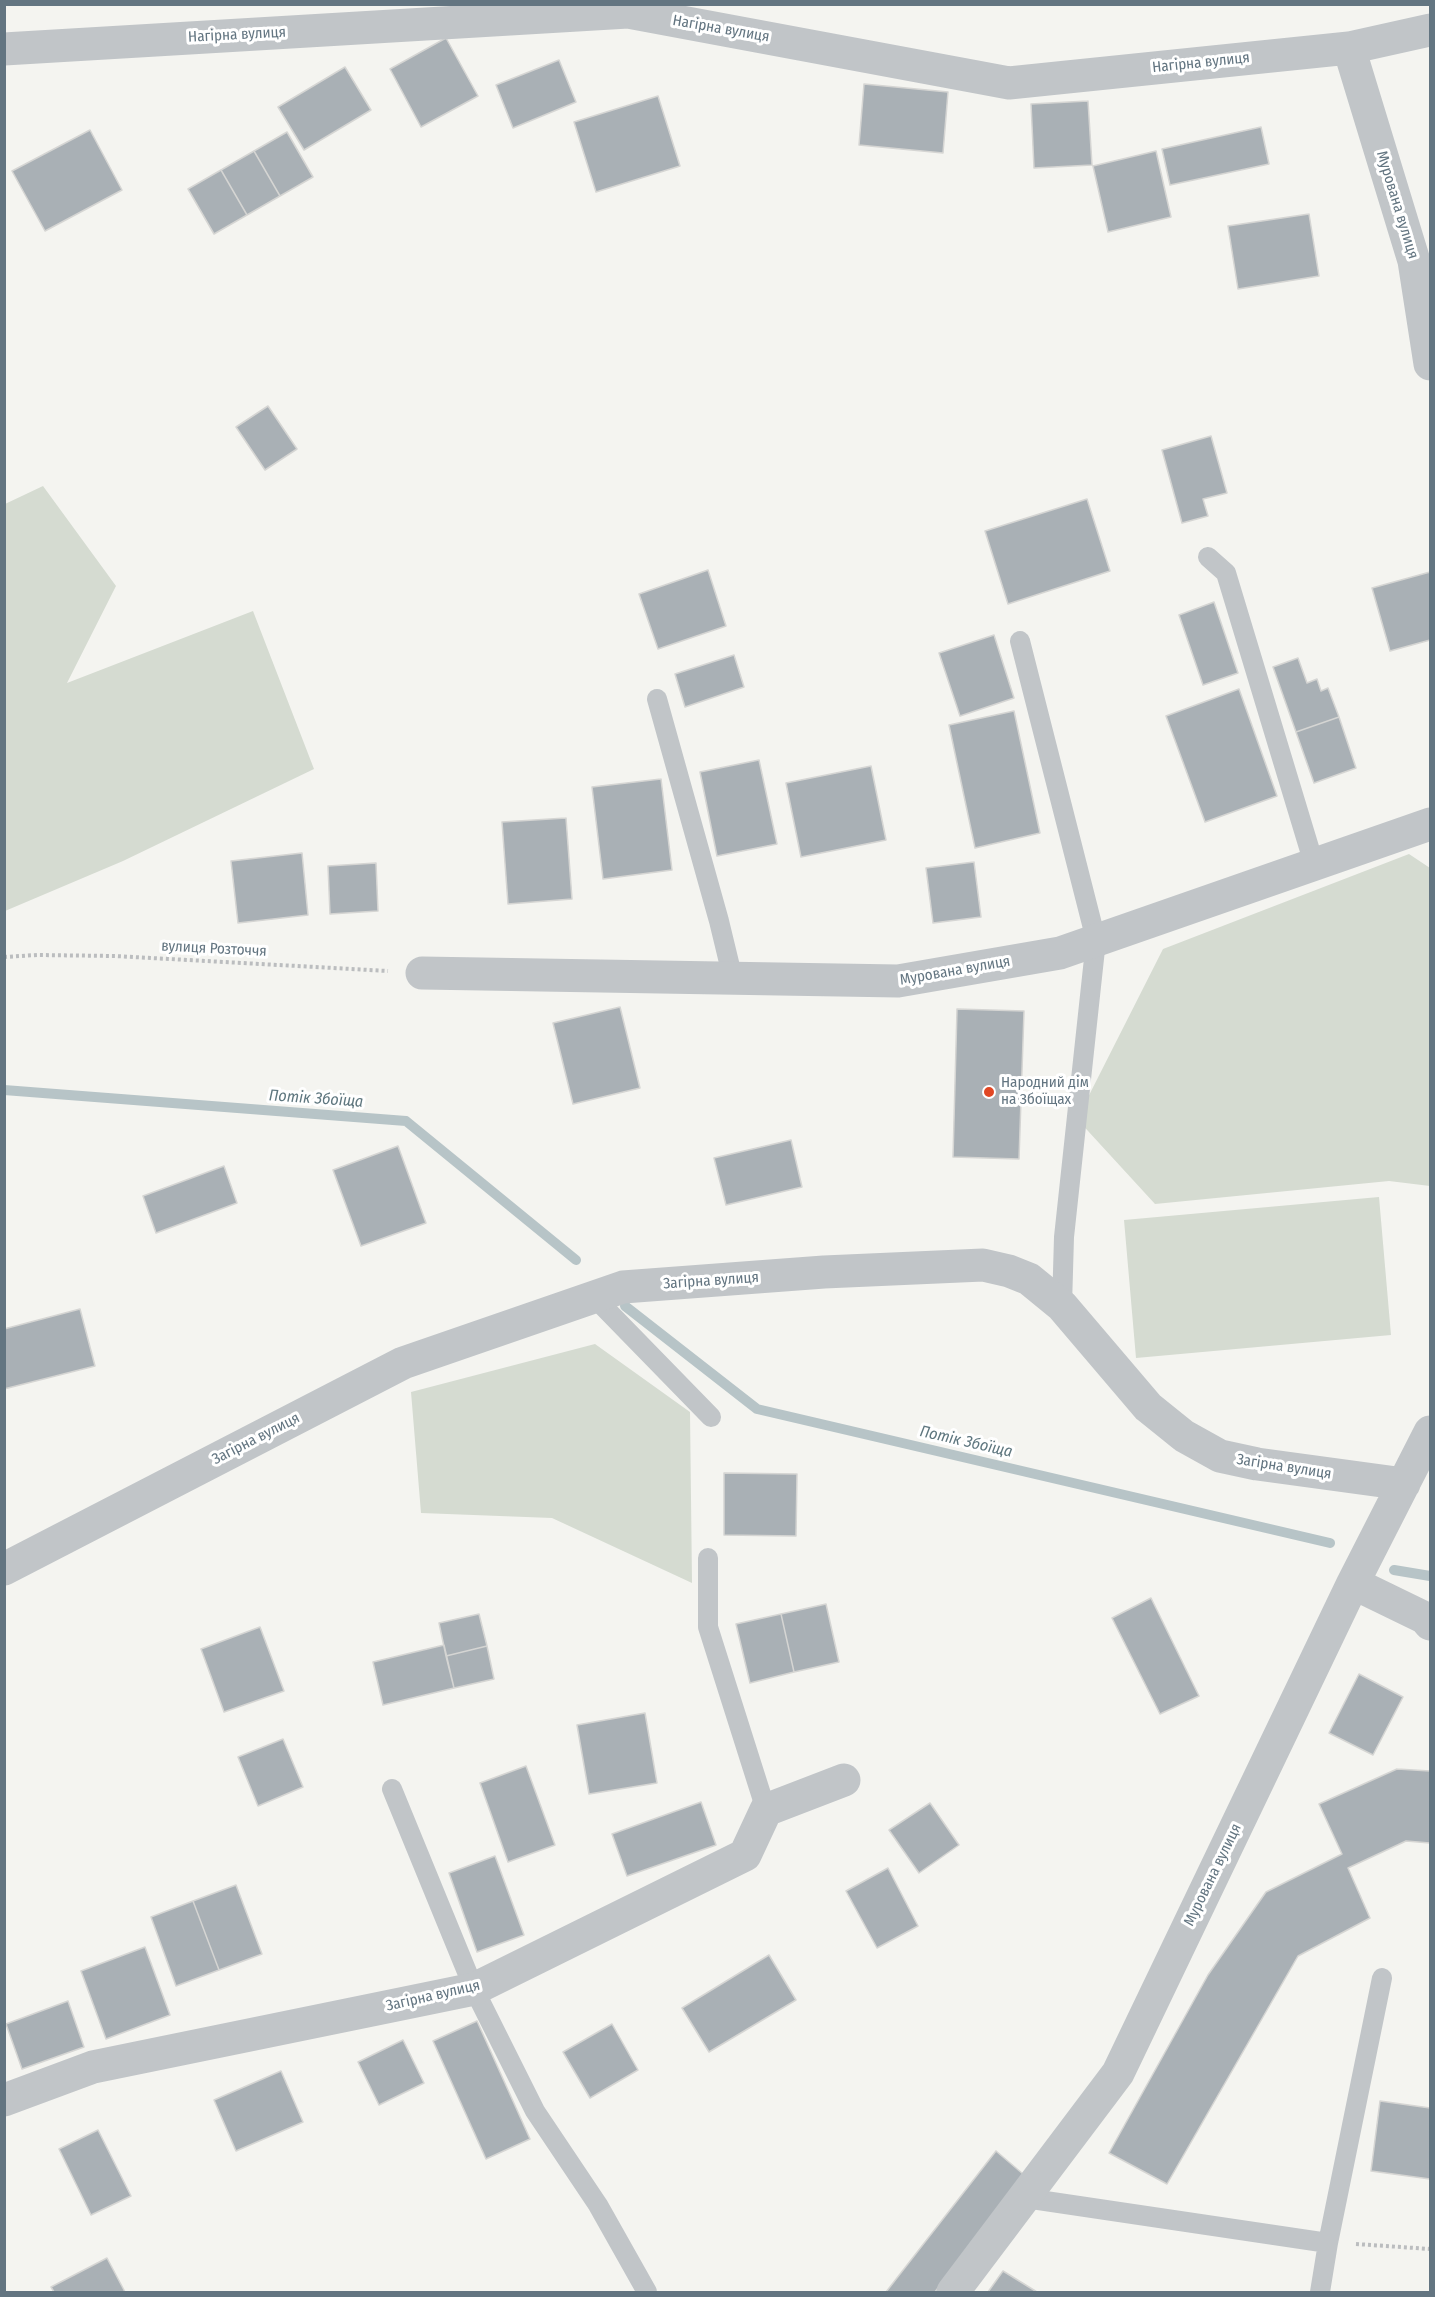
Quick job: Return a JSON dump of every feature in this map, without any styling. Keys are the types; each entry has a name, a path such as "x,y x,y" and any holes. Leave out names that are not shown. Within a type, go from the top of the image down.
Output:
{"street":[{"name":"Нагірна вулиця","path":"4,49 628,12 1009,82 1349,48 1431,30"},
{"name":"Мурована вулиця","path":"1349,48 1414,261 1431,364"},
{"name":"Мурована вулиця","path":"422,972 898,981 1060,953 1431,825"},
{"name":"Загірна вулиця","path":"4,1569 403,1363 623,1287 824,1272 983,1265 1029,1279 1062,1306 1148,1407 1184,1436 1220,1456 1257,1464 1404,1484"},
{"name":"Мурована вулиця","path":"953,2292 1118,2073 1353,1583 1431,1432"},
{"path":"1353,1583 1425,1618 1431,1624"},
{"path":"766,1810 844,1780"},
{"name":"Загірна вулиця","path":"4,2100 93,2067 474,1989 745,1855 766,1810"}],"lane":[{"path":"1208,557 1226,573 1314,864"},
{"path":"1020,641 1096,940 1064,1237 1062,1306"},
{"path":"657,699 733,979"},
{"path":"594,1297 711,1417"},
{"path":"708,1558 708,1627 766,1810"},
{"path":"392,1789 474,1989 536,2111 598,2205 647,2292"},
{"path":"1320,2292 1382,1978"},
{"path":"1025,2198 1328,2243"}],"path":[{"name":"вулиця Розточчя","path":"4,957 116,956 422,972"},
{"path":"1328,2243 1431,2249"}],"shaded area":[{"path":"43,486 116,586 67,683 253,611 314,769 123,861 5,911 5,504"},
{"path":"1409,854 1430,868 1430,1186 1389,1181 1155,1204 1077,1119 1163,949"},
{"path":"1379,1197 1391,1335 1136,1358 1124,1220"},
{"path":"595,1344 690,1412 692,1583 552,1518 421,1513 411,1392"}],"building":[{"path":"446,38 478,96 421,127 390,69"},
{"path":"559,60 576,102 513,128 496,85"},
{"path":"345,67 371,110 304,150 278,107"},
{"path":"864,84 948,92 943,153 859,145"},
{"path":"658,96 680,166 596,192 574,122"},
{"path":"1088,101 1092,165 1034,168 1031,104"},
{"path":"1261,127 1269,164 1170,185 1162,149"},
{"path":"90,130 122,190 45,231 12,171"},
{"path":"287,132 313,177 280,196 254,151"},
{"path":"254,151 280,196 247,215 221,170"},
{"path":"1156,151 1171,217 1108,232 1093,166"},
{"path":"221,170 247,215 214,234 188,189"},
{"path":"1309,214 1319,276 1238,289 1228,226"},
{"path":"268,406 297,449 265,470 236,427"},
{"path":"1211,436 1227,493 1203,499 1208,516 1182,523 1162,450"},
{"path":"1087,499 1110,571 1008,604 985,531"},
{"path":"708,570 726,626 658,649 639,594"},
{"path":"1430,572 1430,640 1390,651 1372,588"},
{"path":"1214,602 1238,673 1203,685 1179,615"},
{"path":"994,635 1014,698 960,716 939,653"},
{"path":"734,655 744,687 685,707 675,674"},
{"path":"1298,658 1307,683 1317,679 1321,691 1328,688 1339,717 1296,732 1273,667"},
{"path":"1239,689 1277,796 1205,822 1166,716"},
{"path":"1014,711 1040,833 975,848 949,725"},
{"path":"1339,717 1356,768 1314,783 1296,732"},
{"path":"759,760 777,844 717,856 700,772"},
{"path":"871,766 886,840 801,857 786,783"},
{"path":"661,779 672,870 603,879 592,787"},
{"path":"566,818 572,899 508,904 502,822"},
{"path":"302,853 308,915 238,923 231,861"},
{"path":"974,862 981,917 933,923 926,868"},
{"path":"376,863 378,911 330,914 328,866"},
{"path":"620,1007 640,1088 573,1104 553,1023"},
{"path":"957,1009 1024,1011 1019,1159 953,1157"},
{"path":"791,1140 802,1187 726,1205 714,1158"},
{"path":"398,1146 426,1223 361,1246 333,1170"},
{"path":"224,1166 237,1203 156,1233 143,1196"},
{"path":"80,1309 95,1366 4,1389 4,1329"},
{"path":"724,1473 797,1474 796,1536 724,1535"},
{"path":"1151,1598 1199,1696 1160,1714 1112,1618"},
{"path":"826,1604 839,1662 794,1672 781,1614"},
{"path":"479,1614 487,1646 446,1656 439,1623"},
{"path":"781,1614 794,1672 750,1683 736,1624"},
{"path":"260,1627 284,1691 224,1712 201,1649"},
{"path":"444,1645 454,1688 383,1705 373,1662"},
{"path":"487,1646 494,1679 454,1688 446,1656"},
{"path":"1359,1674 1403,1697 1373,1755 1329,1733"},
{"path":"645,1713 657,1783 589,1794 577,1725"},
{"path":"283,1739 303,1787 258,1806 238,1757"},
{"path":"526,1766 555,1845 508,1862 480,1783"},
{"path":"1397,1769 1430,1771 1430,1843 1406,1841 1348,1868 1370,1918 1298,1956 1167,2184 1109,2153 1208,1975 1266,1892 1342,1854 1319,1804"},
{"path":"701,1802 716,1845 627,1876 612,1834"},
{"path":"930,1803 959,1845 919,1873 889,1830"},
{"path":"495,1856 524,1935 477,1952 449,1873"},
{"path":"888,1868 918,1926 877,1948 846,1891"},
{"path":"236,1885 262,1954 219,1970 193,1901"},
{"path":"193,1901 219,1970 176,1986 151,1917"},
{"path":"145,1947 170,2015 106,2039 81,1971"},
{"path":"769,1955 796,2000 709,2052 682,2008"},
{"path":"68,2001 84,2047 22,2069 6,2024"},
{"path":"477,2021 530,2139 486,2159 433,2041"},
{"path":"612,2024 638,2070 590,2098 563,2052"},
{"path":"403,2040 424,2083 379,2105 358,2062"},
{"path":"281,2071 303,2122 236,2151 214,2100"},
{"path":"1380,2101 1430,2108 1430,2179 1371,2171"},
{"path":"98,2130 131,2196 91,2215 59,2149"},
{"path":"996,2151 1023,2174 935,2292 886,2292"},
{"path":"107,2258 125,2292 54,2292 51,2287"},
{"path":"1003,2271 1037,2292 988,2292"}],"waterway":[{"name":"Потік Збоїща","path":"4,1090 406,1121 576,1260"},
{"name":"Потік Збоїща","path":"625,1306 757,1409 1330,1543"},
{"name":"Потік Збоїща","path":"1394,1570 1430,1576"}],"place":[{"name":"Народний дім на Збоїщах","path":"989,1092"}]}
